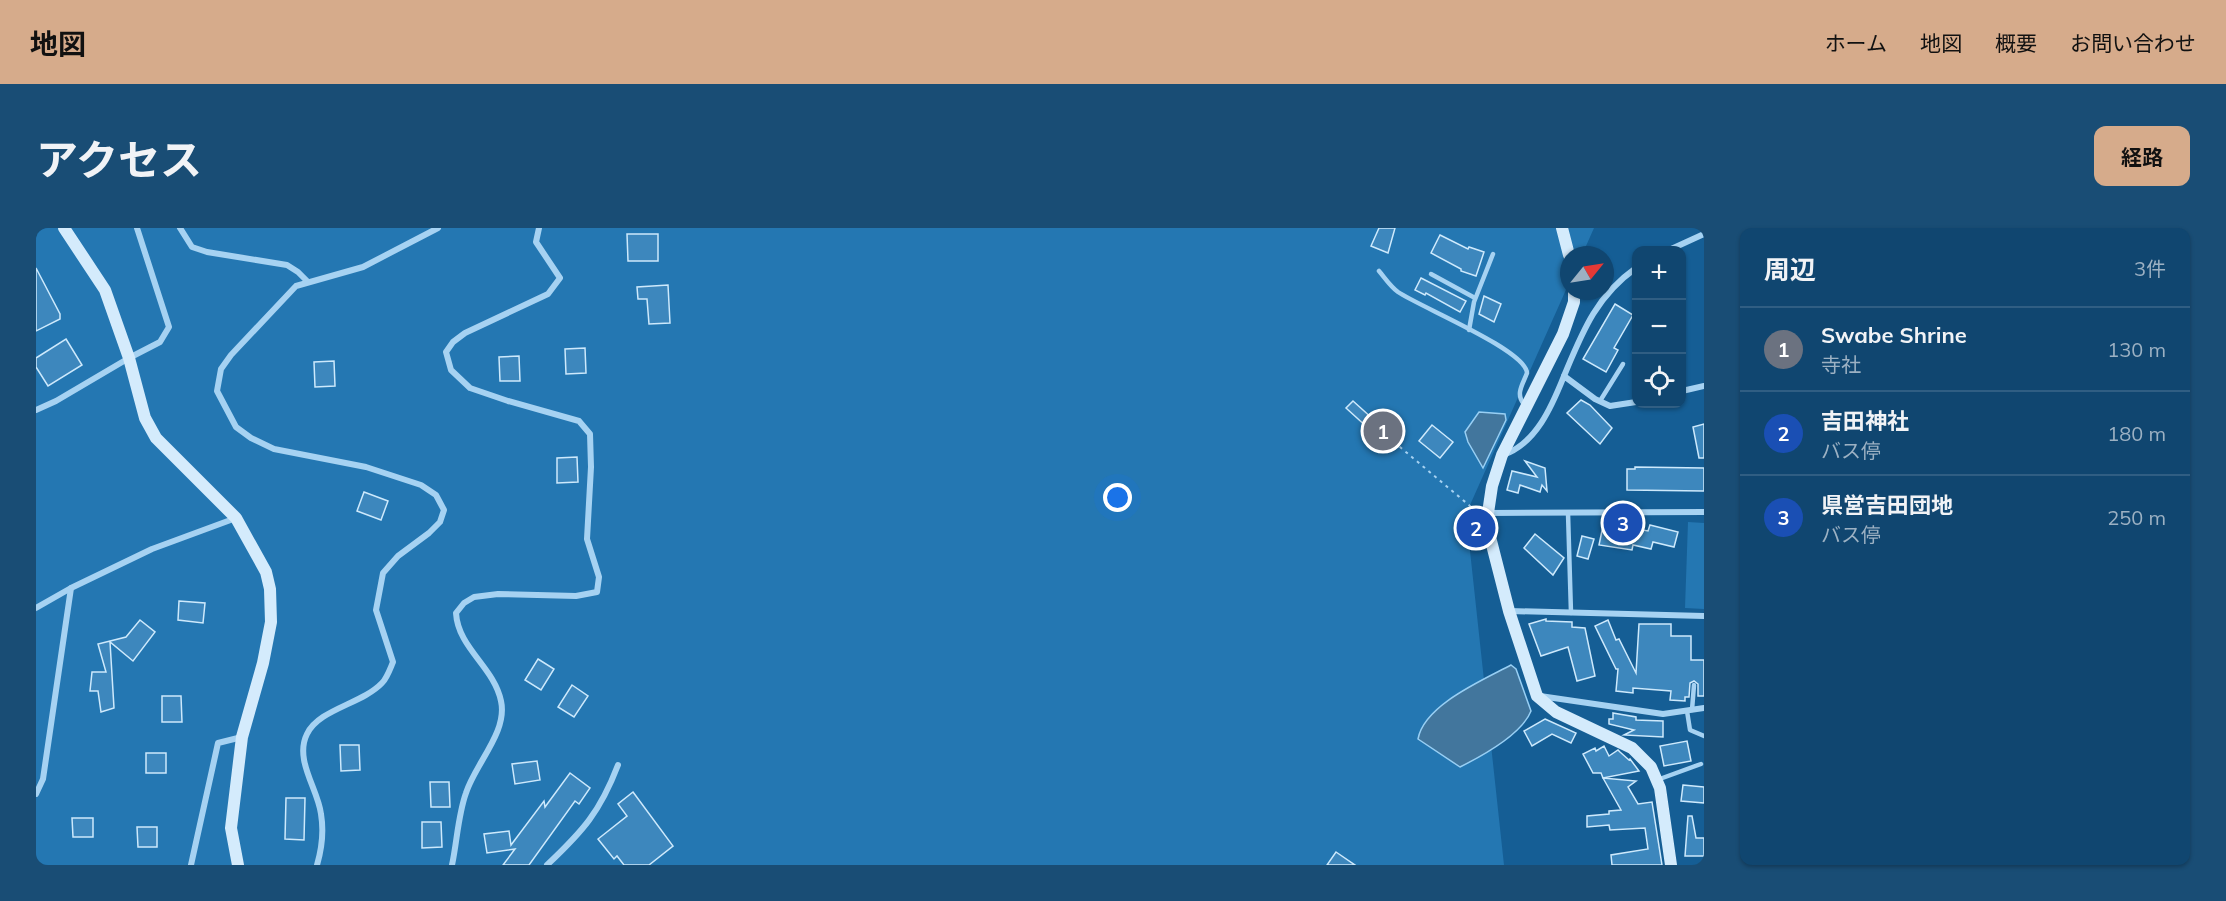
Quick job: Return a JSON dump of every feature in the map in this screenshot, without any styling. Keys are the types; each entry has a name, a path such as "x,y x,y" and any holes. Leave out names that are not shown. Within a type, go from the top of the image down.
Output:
{"street":[{"path":"64,228 105,290 129,358 145,418 156,438 236,518 266,572 271,622 263,663 242,737 231,828 238,865"},
{"path":"36,410 160,342 169,327 137,228"},
{"path":"180,228 192,247 207,252 286,265 307,281"},
{"path":"317,865 323,844 321,815 317,794 303,761 305,736 315,721 363,698 384,681 393,662 376,610 383,573 398,556 440,522 444,510 436,495 421,485 366,466 274,449 251,438 236,427 217,391 221,369 231,355 296,286 307,281 363,267 438,228"},
{"path":"452,865 466,793 502,721 501,700 494,682 462,638 457,626 456,613 464,603 474,597 490,595 576,596 597,592 599,577 587,539 591,467 590,434 579,421 470,388 452,370 446,352 453,342 465,333 548,294 560,279 536,242 539,228"},
{"path":"1562,228 1567,246"},
{"path":"1678,246 1704,234"},
{"path":"1502,455 1514,452 1539,425 1552,405 1591,315 1623,278 1632,271"},
{"path":"1574,300 1563,334 1502,455 1492,486 1488,516 1489,533 1509,611 1537,696 1556,712 1632,748 1651,767 1657,780 1671,865"},
{"path":"1564,376 1610,406 1632,403"},
{"path":"1686,390 1704,386"},
{"path":"1488,516 1568,513 1704,513"},
{"path":"36,608 71,588 152,549 236,518"},
{"path":"36,794 43,779 71,588"},
{"path":"1509,611 1704,616"},
{"path":"1537,696 1663,714 1704,708"},
{"path":"191,865 218,743 242,737"},
{"path":"548,865 589,822 610,785 618,765"}],"lane":[{"path":"1469,330 1475,298 1493,254"},
{"path":"1379,271 1397,291 1523,362 1527,373 1519,397 1527,406"},
{"path":"1431,274 1475,298"},
{"path":"1600,401 1623,364"},
{"path":"1568,513 1571,613"},
{"path":"1694,685 1689,710 1690,730 1704,736"},
{"path":"1657,780 1701,764"}],"path":[{"path":"1394,442 1485,518 1488,516"}],"shaded area":[{"path":"36,228 1594,228 1586,246 1560,246 1561,300 1466,514 1504,865 36,865"},
{"path":"1479,412 1505,414 1506,420 1483,468 1465,432"},
{"path":"1688,522 1704,523 1704,609 1685,608"},
{"path":"1511,665 1516,669 1531,711 1526,720 1510,736 1490,751 1460,767 1418,739 1431,715 1443,705 1471,686"}],"building":[{"path":"1379,228 1395,228 1388,253 1371,246"},
{"path":"627,234 658,234 658,261 628,261"},
{"path":"1440,235 1468,249 1469,247 1484,252 1476,276 1461,271 1431,253"},
{"path":"36,268 60,314 60,319 36,331"},
{"path":"1421,278 1466,301 1460,312 1426,293 1425,295 1415,290"},
{"path":"668,285 670,323 649,324 647,299 638,299 637,287"},
{"path":"1484,296 1501,304 1494,322 1479,314"},
{"path":"1615,304 1632,314 1614,348 1618,350 1606,372 1583,359"},
{"path":"66,339 82,365 48,386 36,367 36,358"},
{"path":"585,348 586,373 566,374 565,349"},
{"path":"519,356 520,381 500,381 499,357"},
{"path":"334,361 335,386 315,387 314,362"},
{"path":"1581,400 1590,405 1612,428 1600,444 1567,413"},
{"path":"1353,401 1373,419 1376,416 1381,420 1384,417 1398,430 1395,434 1397,436 1389,445 1387,443 1383,447 1371,437 1366,430 1368,428 1346,408"},
{"path":"1704,424 1704,458 1699,458 1693,427"},
{"path":"1432,425 1453,442 1440,458 1419,441"},
{"path":"577,457 578,482 557,483 557,458"},
{"path":"1525,461 1545,468 1547,491 1542,485 1540,492 1520,485 1518,493 1507,490 1512,471 1537,477"},
{"path":"1635,467 1704,468 1704,491 1627,490 1627,469 1635,469"},
{"path":"364,492 388,501 381,520 357,511"},
{"path":"1650,525 1678,532 1674,547 1653,542 1651,549 1633,545 1632,550 1599,545 1603,526 1618,531 1620,526 1648,531"},
{"path":"1535,534 1564,558 1553,575 1524,548"},
{"path":"1582,536 1594,539 1588,559 1577,556"},
{"path":"179,601 205,603 203,623 178,620"},
{"path":"1546,619 1546,621 1572,622 1572,627 1585,628 1595,676 1577,681 1568,647 1541,656 1529,624"},
{"path":"140,620 155,632 133,661 110,642 114,708 101,712 98,691 90,691 92,672 106,672 98,644 126,637"},
{"path":"1608,620 1616,640 1619,639 1636,673 1639,624 1671,624 1671,636 1691,636 1691,660 1704,660 1704,696 1698,696 1698,684 1694,681 1690,683 1689,697 1685,697 1685,701 1670,700 1671,691 1633,688 1633,693 1616,691 1618,669 1595,626"},
{"path":"538,659 554,669 541,690 525,680"},
{"path":"572,685 588,696 574,717 558,707"},
{"path":"162,696 181,696 182,722 162,722"},
{"path":"1613,713 1636,717 1636,720 1663,721 1663,737 1624,735 1634,730 1609,724 1609,719 1613,719"},
{"path":"1545,719 1576,733 1571,743 1552,734 1532,746 1524,731"},
{"path":"1687,741 1691,761 1664,766 1660,746"},
{"path":"340,745 359,745 360,770 341,771"},
{"path":"1604,746 1609,756 1618,750 1630,759 1639,771 1603,778 1601,773 1593,773 1583,754 1595,748 1596,751"},
{"path":"146,753 166,753 166,773 146,773"},
{"path":"537,761 540,780 515,784 512,764"},
{"path":"570,773 590,788 579,804 575,801 529,865 503,865 515,849 487,853 484,834 509,831 511,845 544,801 545,807"},
{"path":"1603,778 1636,781 1628,787 1638,804 1652,802 1662,865 1612,865 1611,855 1648,849 1645,828 1610,830 1609,825 1587,827 1587,816 1609,814 1609,811 1621,810"},
{"path":"430,782 449,782 450,807 431,807"},
{"path":"1683,785 1704,787 1704,803 1681,801"},
{"path":"633,792 673,846 649,865 624,865 617,856 614,859 598,839 627,816 618,804"},
{"path":"286,798 305,798 304,840 285,839"},
{"path":"1688,816 1692,816 1696,838 1704,838 1704,856 1685,856"},
{"path":"72,818 93,818 93,837 73,837"},
{"path":"422,822 441,822 442,847 422,848"},
{"path":"137,827 157,827 157,847 138,847"},
{"path":"1336,852 1355,865 1327,865"}],"place":[{"name":"Swabe Shrine","path":"1383,431"},
{"name":"県営吉田団地","path":"1623,523"},
{"name":"吉田神社","path":"1476,528"}]}
